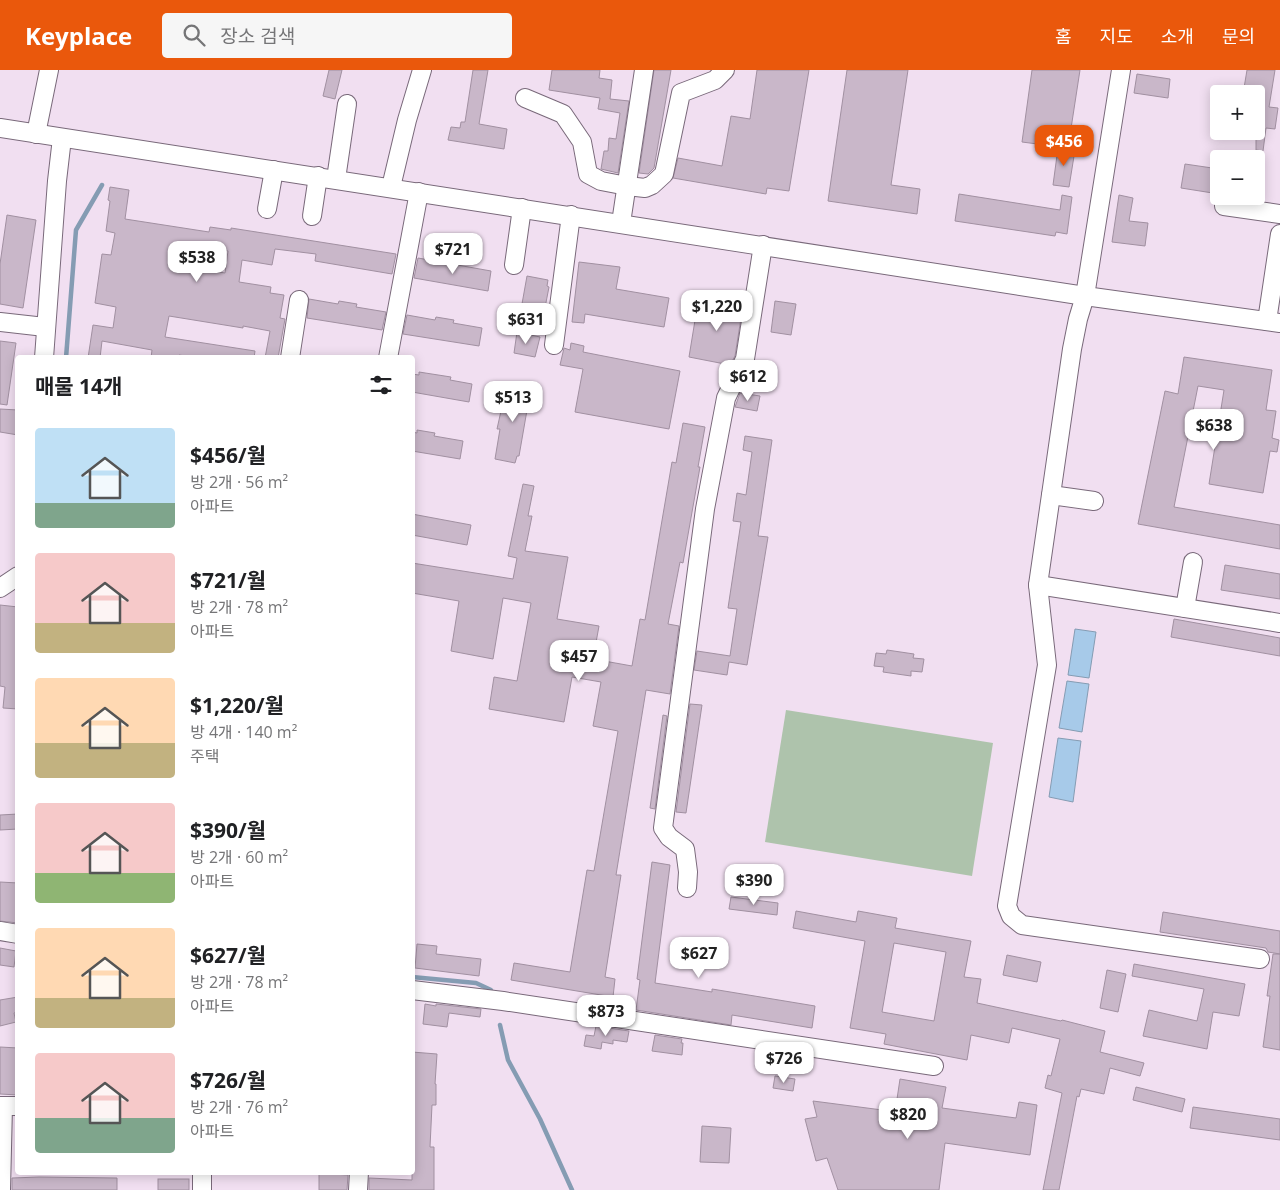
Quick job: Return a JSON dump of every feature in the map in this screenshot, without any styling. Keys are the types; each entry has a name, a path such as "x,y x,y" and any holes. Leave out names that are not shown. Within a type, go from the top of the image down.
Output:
{"street":[{"path":"36,134 49,70"},
{"path":"391,188 407,120 422,70"},
{"path":"621,223 644,70"},
{"path":"525,98 563,114 582,142 588,174 602,181 645,188 652,185 664,174 681,93 715,80 725,70"},
{"path":"1121,70 1085,296 1078,318 1072,349 1038,585 1047,665 1007,906 1011,916 1022,925 1260,958"},
{"path":"336,179 347,104"},
{"path":"0,128 1085,296 1273,322 1280,234"},
{"path":"44,355 57,180 62,138"},
{"path":"267,209 274,170"},
{"path":"312,216 318,176"},
{"path":"389,355 419,192"},
{"path":"1224,206 1280,214"},
{"path":"514,265 522,208"},
{"path":"554,345 571,215"},
{"path":"687,888 688,872 684,849 669,837 663,828 705,509 726,398 745,359 763,245"},
{"path":"290,355 299,300"},
{"path":"0,322 45,327"},
{"path":"1051,495 1094,501"},
{"path":"1185,608 1193,562"},
{"path":"0,588 15,578"},
{"path":"1038,585 1280,623"},
{"path":"0,931 15,934"},
{"path":"415,990 512,1002 934,1066"},
{"path":"1,1190 7,1106"},
{"path":"202,1175 202,1190"},
{"path":"358,1190 359,1175"}],"green space":[{"path":"786,710 993,743 972,876 765,842"}],"water":[{"path":"1075,629 1096,632 1089,678 1068,675"},
{"path":"1067,681 1089,684 1082,732 1059,728"},
{"path":"1058,738 1081,741 1073,802 1049,797"}],"building":[{"path":"329,70 342,70 335,99 323,96"},
{"path":"473,70 488,70 479,124 507,129 504,149 448,140 451,127 460,128 461,122 465,122"},
{"path":"552,70 600,70 599,78 612,80 610,99 629,101 618,173 601,169 604,151 608,151 609,138 616,139 620,113 598,109 600,98 549,90"},
{"path":"654,70 671,70 654,168 648,174 639,173"},
{"path":"757,70 809,70 789,191 767,188 766,194 673,178 678,158 722,166 731,116 750,119"},
{"path":"847,70 908,70 891,185 920,189 917,214 828,201"},
{"path":"1032,70 1080,70 1068,148 1022,142"},
{"path":"1247,70 1275,70 1269,107 1278,108 1275,129 1266,128 1265,136 1265,85 1244,85"},
{"path":"1137,74 1170,79 1168,98 1134,93"},
{"path":"1256,140 1264,140 1263,150 1256,150"},
{"path":"1058,148 1075,150 1069,187 1053,185"},
{"path":"1185,164 1210,168 1210,193 1181,188"},
{"path":"110,187 129,190 125,219 209,232 210,227 231,230 231,228 396,254 392,274 315,261 316,254 275,249 272,265 242,260 239,282 271,287 270,293 284,295 280,318 285,319 279,355 266,355 270,331 169,316 165,337 255,351 254,355 151,355 152,350 102,341 100,355 88,355 93,325 113,328 116,307 95,303 102,254 111,255 115,233 106,231 110,201 108,200","holes":["179,243 228,251 225,273 176,265"]},
{"path":"959,194 1060,210 1062,195 1072,197 1067,234 1056,232 1055,236 955,221"},
{"path":"1119,195 1133,198 1129,221 1148,223 1145,246 1112,242"},
{"path":"7,215 36,220 23,308 0,304 0,264"},
{"path":"418,258 491,271 488,291 414,278"},
{"path":"579,262 620,267 616,289 669,298 664,327 585,314 584,323 572,322"},
{"path":"527,276 548,280 547,286 549,287 543,318 520,315"},
{"path":"730,297 744,299 735,356 730,365 689,357 698,302 729,307"},
{"path":"309,299 338,304 339,301 357,304 356,307 386,312 382,330 307,318"},
{"path":"775,301 796,304 791,335 771,332"},
{"path":"407,315 435,320 436,317 454,320 453,323 482,328 479,346 403,334"},
{"path":"517,332 540,337 535,357 514,353"},
{"path":"0,341 16,343 7,405 0,404"},
{"path":"571,343 584,346 583,352 680,371 669,429 575,412 583,369 560,365 564,348 570,350"},
{"path":"1184,357 1272,370 1266,410 1276,411 1272,438 1279,440 1277,452 1270,451 1263,493 1209,484 1224,390 1198,386 1174,507 1280,525 1280,549 1138,524 1165,391 1178,394"},
{"path":"419,372 451,377 450,380 472,384 469,402 415,393 415,374 419,375"},
{"path":"509,382 530,386 519,456 517,456 515,463 495,459 500,429 497,429"},
{"path":"740,393 760,396 757,411 735,407"},
{"path":"0,409 15,410 15,434 0,432"},
{"path":"683,423 705,427 683,563 680,562 668,624 679,626 670,694 646,690 616,875 621,875 605,977 615,979 613,997 511,980 514,963 570,972 587,870 594,871 618,731 593,726 601,682 572,677 564,722 489,709 494,677 517,681 531,603 503,598 493,659 451,651 459,601 415,594 415,563 513,579 517,558 508,556 523,484 534,486 528,516 532,516 525,551 568,557 557,619 599,626 593,659 632,666 640,619 645,620 672,462 676,463"},
{"path":"417,430 435,433 434,436 463,441 460,459 415,452 415,433 417,433"},
{"path":"745,436 772,440 758,536 768,537 747,665 729,662 727,675 694,670 697,651 730,656 737,609 728,608 741,522 733,521 737,493 746,495 752,452 743,450"},
{"path":"415,515 471,525 467,545 415,536"},
{"path":"1225,565 1280,574 1280,599 1221,590"},
{"path":"0,605 15,607 15,709 3,708 5,687 0,686"},
{"path":"1174,619 1280,638 1280,656 1171,637"},
{"path":"887,650 914,654 913,658 924,659 922,672 911,671 911,676 883,672 884,667 874,666 876,653 886,654"},
{"path":"690,704 702,705 686,813 676,812"},
{"path":"663,715 667,716 655,809 650,808"},
{"path":"15,814 15,829 0,830 0,815"},
{"path":"652,862 670,865 655,983 712,992 712,989 815,1006 812,1028 732,1015 731,1025 636,1010 640,980 637,979"},
{"path":"0,882 15,883 15,923 0,921"},
{"path":"731,897 778,903 777,915 729,909"},
{"path":"796,911 856,922 858,911 897,918 895,928 971,941 964,977 981,979 977,1003 1062,1020 1105,1031 1100,1052 1144,1063 1140,1076 1110,1068 1104,1094 1081,1089 1079,1097 1077,1096 1059,1190 1043,1190 1062,1093 1045,1088 1048,1075 1051,1076 1060,1039 1012,1028 1009,1043 971,1035 967,1060 884,1044 886,1034 850,1028 865,941 793,928","holes":["894,943 946,952 934,1021 882,1012"]},
{"path":"1163,912 1280,931 1280,954 1268,952 1266,948 1160,932"},
{"path":"417,944 437,946 436,954 481,959 479,976 415,968"},
{"path":"0,948 15,951 14,967 0,965"},
{"path":"1273,954 1280,954 1280,1050 1263,1047 1270,996 1267,996"},
{"path":"1007,955 1041,962 1037,982 1003,975"},
{"path":"1134,964 1245,984 1239,1016 1213,1012 1207,1049 1143,1036 1149,1010 1197,1021 1204,989 1132,976"},
{"path":"1107,970 1126,974 1118,1012 1100,1008"},
{"path":"15,998 15,1022 0,1026 0,1000"},
{"path":"425,1004 481,1009 480,1017 449,1013 447,1027 423,1024"},
{"path":"596,1026 629,1031 627,1042 613,1040 613,1044 602,1042 601,1049 584,1046 586,1035 594,1036"},
{"path":"655,1035 682,1039 682,1055 652,1051"},
{"path":"0,1047 15,1048 15,1095 0,1094"},
{"path":"415,1052 437,1054 436,1105 432,1105 430,1147 434,1147 434,1190 369,1190 369,1178 412,1180 412,1175 415,1175"},
{"path":"775,1076 795,1079 793,1091 773,1088"},
{"path":"900,1079 946,1087 942,1108 1016,1118 1019,1102 1037,1105 1030,1155 945,1143 939,1190 838,1190 827,1158 816,1161 805,1119 817,1117 813,1101 890,1111 890,1122 924,1125 927,1104 897,1099"},
{"path":"1136,1087 1185,1099 1182,1112 1133,1100"},
{"path":"1193,1107 1280,1119 1280,1140 1190,1128"},
{"path":"702,1126 731,1128 729,1163 700,1162"},
{"path":"319,1175 348,1175 347,1190 319,1190"},
{"path":"12,1178 117,1178 117,1190 12,1190"},
{"path":"158,1179 189,1179 189,1190 158,1190"}],"waterway":[{"path":"66,355 76,230 102,185"},
{"path":"415,977 476,983 491,990"},
{"path":"500,1025 508,1060 540,1119 572,1190"}]}
